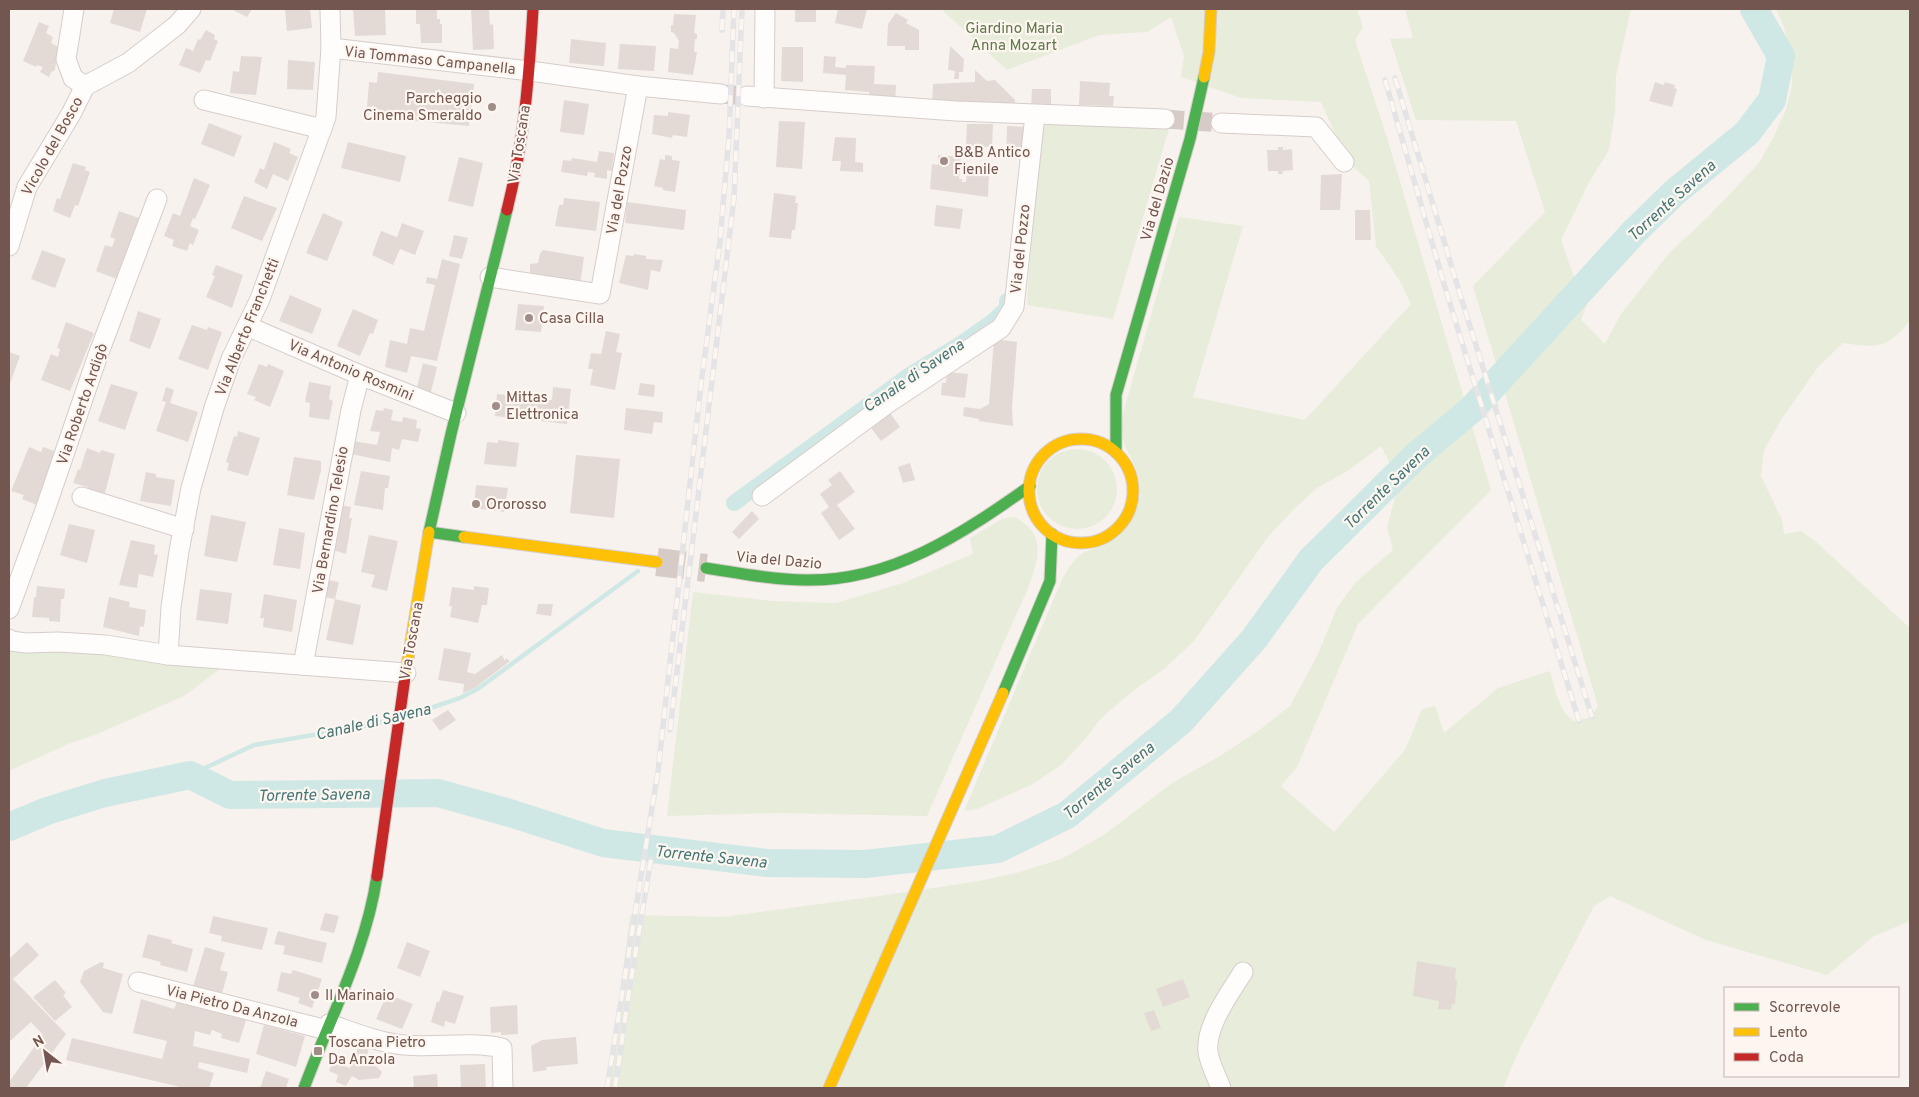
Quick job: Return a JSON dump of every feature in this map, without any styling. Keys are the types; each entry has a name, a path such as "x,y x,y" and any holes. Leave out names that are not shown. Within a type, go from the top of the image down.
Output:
{"main road":[{"name":"Via Toscana","path":"304,1088 354,963 374,894 401,698 429,532 456,413 511,193 522,137 530,71 533,9"},
{"name":"Via del Dazio","path":"1116,452 1116,395 1190,139 1209,52 1211,9"},
{"name":"Via del Dazio","path":"1106,409 1116,395"},
{"path":"1080,439 1088,430"},
{"path":"1080,439 1099,442 1116,452 1126,464 1132,478 1134,493 1131,508 1124,521 1113,532 1100,540 1085,543 1068,541 1052,534 1036,517 1030,502 1030,486 1035,468 1046,453 1067,441 1080,439"},
{"name":"Via del Dazio","path":"706,568 781,578 820,580 870,573 924,554 951,540 1030,486"},
{"name":"Via del Dazio","path":"986,517 1016,513 1036,517"},
{"path":"429,532 657,562"},
{"path":"829,1088 974,760 1050,581 1052,534"},
{"path":"1076,554 1085,543"},
{"path":"1050,581 1064,568"}],"street":[{"path":"74,9 66,59 73,78 85,86"},
{"name":"Vicolo del Bosco","path":"9,246 26,187 85,86 128,63 176,26 191,9"},
{"name":"Via Alberto Franchetti","path":"168,655 171,607 184,529 192,488 214,408 231,359 260,298 326,117 331,48 330,9"},
{"path":"766,9 756,97 1035,116 1165,119"},
{"name":"Via Tommaso Campanella","path":"331,48 530,71"},
{"path":"530,71 638,86 721,94"},
{"name":"Via del Pozzo","path":"490,277 600,294 638,86"},
{"path":"204,100 322,130"},
{"name":"Via del Pozzo","path":"762,496 888,403 1001,328 1014,306 1035,116"},
{"path":"1221,122 1316,127 1344,162"},
{"name":"Via Roberto Ardigò","path":"9,610 98,355 157,199"},
{"name":"Via Antonio Rosmini","path":"247,326 360,375 456,413"},
{"name":"Via Bernardino Telesio","path":"303,665 350,410 360,375"},
{"path":"82,497 184,529"},
{"path":"9,639 26,643 58,642 106,645 168,655 406,674"},
{"path":"1222,1088 1208,1052 1208,1038 1227,997 1243,972"},
{"name":"Via Pietro Da Anzola","path":"138,982 404,1045 485,1044 502,1048 503,1088"}],"green space":[{"name":"Giardino Maria Anna Mozart","path":"941,9 1357,9 1363,27 1355,40 1388,141 1491,490 1358,624 1297,767 1281,786 1334,832 1405,750 1422,709 1435,706 1444,733 1498,688 1550,671 1561,705 1574,721 1591,717 1598,706 1473,286 1545,212 1516,121 1416,120 1390,39 1413,38 1405,9 1631,9 1616,76 1615,111 1609,150 1589,182 1561,240 1579,291 1587,304 1581,320 1605,344 1621,314 1670,252 1709,216 1759,163 1773,138 1786,110 1792,85 1791,58 1784,27 1776,9 1910,9 1910,321 1894,337 1881,344 1865,346 1843,343 1818,367 1781,420 1764,450 1761,476 1782,520 1784,534 1801,531 1816,542 1910,628 1910,921 1874,936 1827,975 1706,940 1610,896 1594,906 1520,1048 1503,1088 608,1088 630,915 723,917 979,881 1020,872 1061,859 1104,835 1172,783 1220,756 1258,731 1290,706 1317,656 1338,606 1356,582 1393,550 1387,527 1396,494 1390,463 1381,446 1349,470 1317,488 1294,509 1268,537 1194,641 1164,669 1134,690 1101,718 1087,737 1061,765 1033,784 977,809 964,811 1063,577 1074,561 1082,554 1112,541 1119,535 1135,513 1140,495 1140,486 1136,468 1123,440 1122,417 1179,217 1243,226 1193,397 1305,420 1411,304 1400,281 1376,246 1369,181 1347,161 1321,102 1241,98 1181,77 1184,56 1171,17 1147,32 1099,35 1007,70"},
{"path":"1038,118 1171,122 1113,319 1027,305"},
{"path":"1069,449 1085,449 1106,460 1117,481 1117,497 1106,518 1085,529 1069,529 1055,523 1043,511 1037,497 1037,481 1043,467 1055,455"},
{"path":"1014,517 1025,523 1036,539 1037,557 1035,567 1028,588 927,816 777,813 667,816 693,592 772,601 836,603 903,583 973,554 970,538 1002,519"},
{"path":"9,644 224,666 184,696 97,734 68,744 9,771"}],"building":[{"path":"114,9 147,9 140,32 110,23"},
{"path":"231,9 252,9 247,17"},
{"path":"285,9 310,9 312,28 287,31"},
{"path":"353,9 385,9 386,35 355,36"},
{"path":"416,9 437,9 437,19 440,19 440,24 442,24 442,43 421,43 420,24 416,24"},
{"path":"471,9 489,9 490,25 493,24 494,49 473,50"},
{"path":"795,9 816,9 816,22 795,22"},
{"path":"838,9 867,9 862,29 835,23"},
{"path":"896,13 908,20 906,23 919,30 919,50 905,50 905,46 887,46 888,24"},
{"path":"674,14 696,15 694,33 697,34 697,39 695,39 694,52 697,52 693,75 668,72 670,48 678,49 679,41 674,33 671,32"},
{"path":"39,22 49,26 46,33 53,37 51,43 62,49 58,63 56,62 55,70 51,72 49,77 40,72 43,67 37,65 36,67 23,61"},
{"path":"206,30 215,35 214,39 218,41 210,61 206,60 200,73 179,65 186,48 193,51 198,39 200,40"},
{"path":"571,39 606,43 604,66 569,63"},
{"path":"620,44 656,46 654,71 618,69"},
{"path":"950,46 964,59 963,72 959,72 959,79 954,79 955,71 948,70"},
{"path":"782,47 803,47 803,82 781,81"},
{"path":"241,56 262,57 256,95 230,93 233,71 239,72"},
{"path":"824,56 836,57 835,67 846,68 846,65 875,66 874,84 896,85 895,104 869,102 869,92 845,90 846,75 823,73"},
{"path":"288,60 315,62 313,90 287,89"},
{"path":"975,70 987,81 995,80 1015,100 1015,109 932,106 933,84 975,82"},
{"path":"378,72 474,84 469,126 373,117 374,106 367,107 369,82 377,83"},
{"path":"1080,81 1110,83 1109,96 1114,96 1113,106 1079,105"},
{"path":"1655,82 1664,85 1665,82 1675,85 1674,88 1677,89 1672,107 1649,101"},
{"path":"1032,89 1051,89 1051,110 1031,110"},
{"path":"564,100 589,104 584,135 560,132"},
{"path":"668,112 690,115 687,137 673,135 672,138 652,134 654,115 668,116"},
{"path":"779,121 805,122 802,169 776,167"},
{"path":"209,123 242,136 234,157 201,144"},
{"path":"967,124 993,124 992,147 966,146"},
{"path":"1007,126 1028,127 1027,159 1006,159"},
{"path":"835,137 856,138 855,162 863,163 863,172 840,171 841,161 832,161"},
{"path":"274,142 291,149 289,153 298,157 288,181 273,174 267,189 254,182 260,168 264,170"},
{"path":"348,142 406,156 400,182 341,168"},
{"path":"1278,147 1283,147 1283,150 1292,149 1293,170 1282,171 1283,174 1278,174 1278,171 1268,171 1267,150 1278,150"},
{"path":"599,151 614,153 612,171 607,170 607,179 594,177 595,173 588,172 587,176 561,172 563,160 571,161 572,158 597,162"},
{"path":"665,155 672,156 672,160 680,161 675,192 654,186 660,159 665,160"},
{"path":"938,155 961,157 959,179 962,179 962,182 966,182 967,171 989,173 988,197 930,189 932,164 938,165"},
{"path":"459,157 483,163 473,207 448,201"},
{"path":"73,163 86,167 85,170 90,172 78,206 75,205 70,218 53,211 57,198 60,199"},
{"path":"1342,174 1340,210 1320,210 1321,175"},
{"path":"194,178 210,185 190,226 199,230 193,245 190,243 187,251 172,246 174,240 164,236 173,213 180,216"},
{"path":"774,193 796,196 795,203 798,203 795,230 792,230 791,239 769,237"},
{"path":"244,196 277,208 262,241 231,228"},
{"path":"564,198 600,202 596,231 555,226 559,205 563,205"},
{"path":"627,202 686,210 684,230 625,223"},
{"path":"936,205 963,209 960,229 934,226"},
{"path":"1355,210 1370,210 1371,240 1355,240"},
{"path":"119,211 139,218 117,279 96,271 105,245 112,247 115,239 110,237"},
{"path":"323,213 343,222 327,261 306,253"},
{"path":"402,223 424,231 415,255 400,249 393,265 372,255 381,231 397,237"},
{"path":"454,235 468,238 462,259 449,256"},
{"path":"42,250 66,259 55,288 31,279"},
{"path":"543,250 584,257 580,285 530,277 530,264 538,263"},
{"path":"634,254 646,256 646,259 663,260 660,272 651,270 648,290 619,283 626,255 633,256"},
{"path":"442,259 460,264 437,361 411,356 407,373 385,367 390,340 407,344 410,328 424,331 435,285 426,283 427,277 437,279"},
{"path":"216,265 243,275 232,308 206,297 215,276 212,275"},
{"path":"290,295 322,309 312,334 279,321"},
{"name":"Casa Cilla","path":"518,304 544,306 541,332 515,330"},
{"path":"353,309 378,320 373,334 370,333 360,356 337,346"},
{"path":"138,311 161,319 150,349 129,341"},
{"path":"66,322 94,333 70,391 41,380 51,354 58,357 60,349 57,348"},
{"path":"192,325 207,330 208,327 222,332 208,370 178,359"},
{"path":"606,331 620,334 616,352 622,353 615,390 590,385 593,369 588,369 591,353 601,354"},
{"path":"994,339 1017,342 1012,408 1013,426 979,421 979,419 963,416 964,407 980,409 989,404"},
{"path":"9,352 20,356 9,386"},
{"path":"423,363 437,367 430,396 416,391"},
{"path":"259,364 267,367 268,364 284,371 270,407 254,400 256,397 247,394"},
{"path":"947,372 968,374 965,398 941,395 942,383 946,383"},
{"path":"309,382 331,386 329,399 333,401 329,420 309,417 310,403 305,402"},
{"path":"640,383 655,385 654,397 638,395"},
{"path":"111,384 138,392 125,430 98,421"},
{"path":"166,387 174,390 170,403 198,412 188,442 156,431 166,402 162,401"},
{"path":"553,387 571,389 567,424 495,416 497,394 552,400"},
{"path":"384,408 393,410 391,420 402,422 403,417 417,420 416,428 421,429 418,442 402,439 399,450 392,448 390,462 351,454 353,441 377,445 380,432 370,431 376,410 383,411"},
{"path":"626,408 663,412 662,423 654,422 652,434 624,430"},
{"path":"888,410 900,427 881,441 869,425"},
{"path":"238,431 260,438 248,476 227,470 229,463 226,462 234,436 237,437"},
{"path":"498,440 519,443 516,467 484,464 487,442 498,443"},
{"path":"29,447 41,452 43,447 57,452 37,505 22,499 24,495 11,491"},
{"path":"87,448 100,453 101,450 115,454 104,497 87,491 88,487 73,483 78,469 80,470"},
{"path":"576,455 620,459 614,518 570,513"},
{"path":"294,457 321,461 321,470 314,500 287,495"},
{"path":"910,463 915,480 903,483 898,467"},
{"path":"361,471 390,476 388,488 385,488 383,510 354,505"},
{"path":"840,471 855,492 837,505 855,529 839,540 821,513 829,507 820,494 832,485 828,480"},
{"path":"146,472 156,474 156,477 175,480 171,506 140,501"},
{"path":"476,485 508,488 504,512 474,508"},
{"path":"341,505 351,507 349,518 352,518 346,554 333,550"},
{"path":"752,511 759,519 739,539 732,532"},
{"path":"211,515 246,522 237,562 204,556"},
{"path":"69,524 95,530 87,563 60,555"},
{"path":"279,528 305,533 300,569 273,565"},
{"path":"369,535 398,541 387,591 371,587 375,575 361,572"},
{"path":"131,540 155,545 154,554 158,555 153,577 139,574 137,588 119,585"},
{"path":"327,580 339,582 335,599 324,597"},
{"path":"37,586 65,589 64,599 61,599 60,622 49,621 49,618 32,617"},
{"path":"474,586 489,588 487,605 482,605 478,623 450,617 452,606 449,606 452,587 474,590"},
{"path":"200,589 232,593 228,624 196,620"},
{"path":"264,594 297,600 292,632 263,627 264,618 260,618"},
{"path":"109,597 130,602 129,607 146,610 144,627 140,626 139,636 103,627"},
{"path":"335,599 361,605 353,645 326,640"},
{"path":"538,604 553,604 551,616 536,614"},
{"path":"444,648 471,653 467,672 475,674 502,655 505,661 506,658 510,661 476,687 463,693 464,684 438,680"},
{"path":"448,710 456,720 440,731 432,720"},
{"path":"325,913 339,916 334,933 320,930"},
{"path":"213,916 268,928 262,950 221,941 222,936 209,933"},
{"path":"278,931 327,943 322,963 283,954 285,946 274,944"},
{"path":"148,934 172,940 171,943 193,949 187,972 160,965 161,962 142,957"},
{"path":"27,942 39,955 13,979 66,1034 26,1088 9,1088 9,1082 43,1035 31,1022 9,1042 9,959"},
{"path":"407,942 430,951 420,977 397,968"},
{"path":"205,947 225,953 220,970 228,972 221,997 192,990"},
{"path":"1417,961 1456,968 1455,1004 1452,1004 1451,1010 1438,1009 1439,1001 1413,996"},
{"path":"101,962 104,963 103,968 123,974 112,1014 103,1012 80,982 84,971"},
{"path":"293,970 322,979 312,1008 298,1003 300,998 277,991 281,972 291,974"},
{"path":"1183,979 1190,997 1163,1007 1156,989"},
{"path":"55,980 66,993 63,995 72,1007 55,1021 33,997"},
{"path":"443,990 464,996 455,1024 445,1021 444,1027 431,1022 437,1001 439,1002"},
{"path":"387,994 413,1004 402,1029 376,1019"},
{"path":"141,999 174,1009 177,1002 246,1020 239,1043 221,1038 222,1034 212,1030 210,1035 195,1031 193,1046 250,1059 247,1073 199,1062 198,1068 214,1073 209,1088 179,1088 66,1060 72,1038 162,1059 167,1041 133,1033"},
{"path":"517,1005 518,1034 501,1035 501,1032 491,1033 490,1007"},
{"path":"1154,1010 1161,1028 1151,1031 1144,1013"},
{"path":"264,1025 305,1036 296,1067 256,1054"},
{"path":"576,1037 578,1064 546,1067 547,1070 533,1072 531,1046 542,1040"},
{"path":"359,1045 369,1049 366,1057 382,1072 379,1078 359,1080 352,1076 346,1086 336,1082 338,1075 329,1071 333,1062 350,1068"},
{"path":"485,1064 486,1088 461,1088 460,1065"},
{"path":"266,1071 289,1079 286,1088 260,1088"},
{"path":"437,1074 438,1088 414,1088 413,1076"}],"waterway":[{"name":"Torrente Savena","path":"9,827 47,811 105,793 190,775 230,795 438,793 513,814 603,843 767,863 865,864 998,849 1067,815 1181,721 1254,639 1311,560 1417,455 1472,409 1634,232 1675,192 1747,133 1772,100 1781,56 1754,9"},
{"name":"Canale di Savena","path":"734,503 911,374 992,322 1007,308 1007,301"},
{"name":"Canale di Savena","path":"407,716 460,698 479,688 638,571"},
{"name":"Canale di Savena","path":"190,775 254,745 390,720"}],"tunnel":[{"path":"721,94 747,96"},
{"path":"1165,119 1221,123"},
{"path":"657,562 706,568"}],"railway":[{"path":"722,30 723,9"},
{"path":"607,1088 658,771 701,384 720,241 729,136 734,9"},
{"path":"670,730 734,198 742,9"},
{"path":"1395,78 1459,291 1592,717"},
{"path":"1385,80 1447,294 1579,721"},
{"path":"615,1088 651,859"}],"traffic: fast":[{"path":"1116,452 1116,395 1190,139 1204,77"},
{"path":"464,537 429,532 451,434 507,210"},
{"path":"706,568 793,580 837,579 867,573 896,564 924,552 978,521 1030,486"},
{"path":"1003,693 1050,581 1052,534"},
{"path":"304,1088 356,957 365,930 377,876"}],"traffic: slow":[{"path":"1204,77 1209,52 1211,9"},
{"path":"1081,439 1101,443 1118,454 1129,471 1133,491 1129,511 1118,528 1101,539 1081,543 1061,539 1044,528 1033,511 1029,491 1033,471 1044,454 1061,443 1081,439"},
{"path":"405,677 429,532"},
{"path":"464,537 657,562"},
{"path":"829,1088 1003,693"}],"traffic: jam":[{"path":"507,210 518,160 525,110 533,9"},
{"path":"377,876 405,677"}],"place":[{"name":"Parcheggio Cinema Smeraldo","path":"492,107"},
{"name":"B&B Antico Fienile","path":"944,161"},
{"name":"Casa Cilla","path":"529,318"},
{"name":"Mittas Elettronica","path":"496,406"},
{"name":"Ororosso","path":"476,504"},
{"name":"Il Marinaio","path":"315,995"},
{"name":"Toscana Pietro Da Anzola","path":"318,1051"}]}
